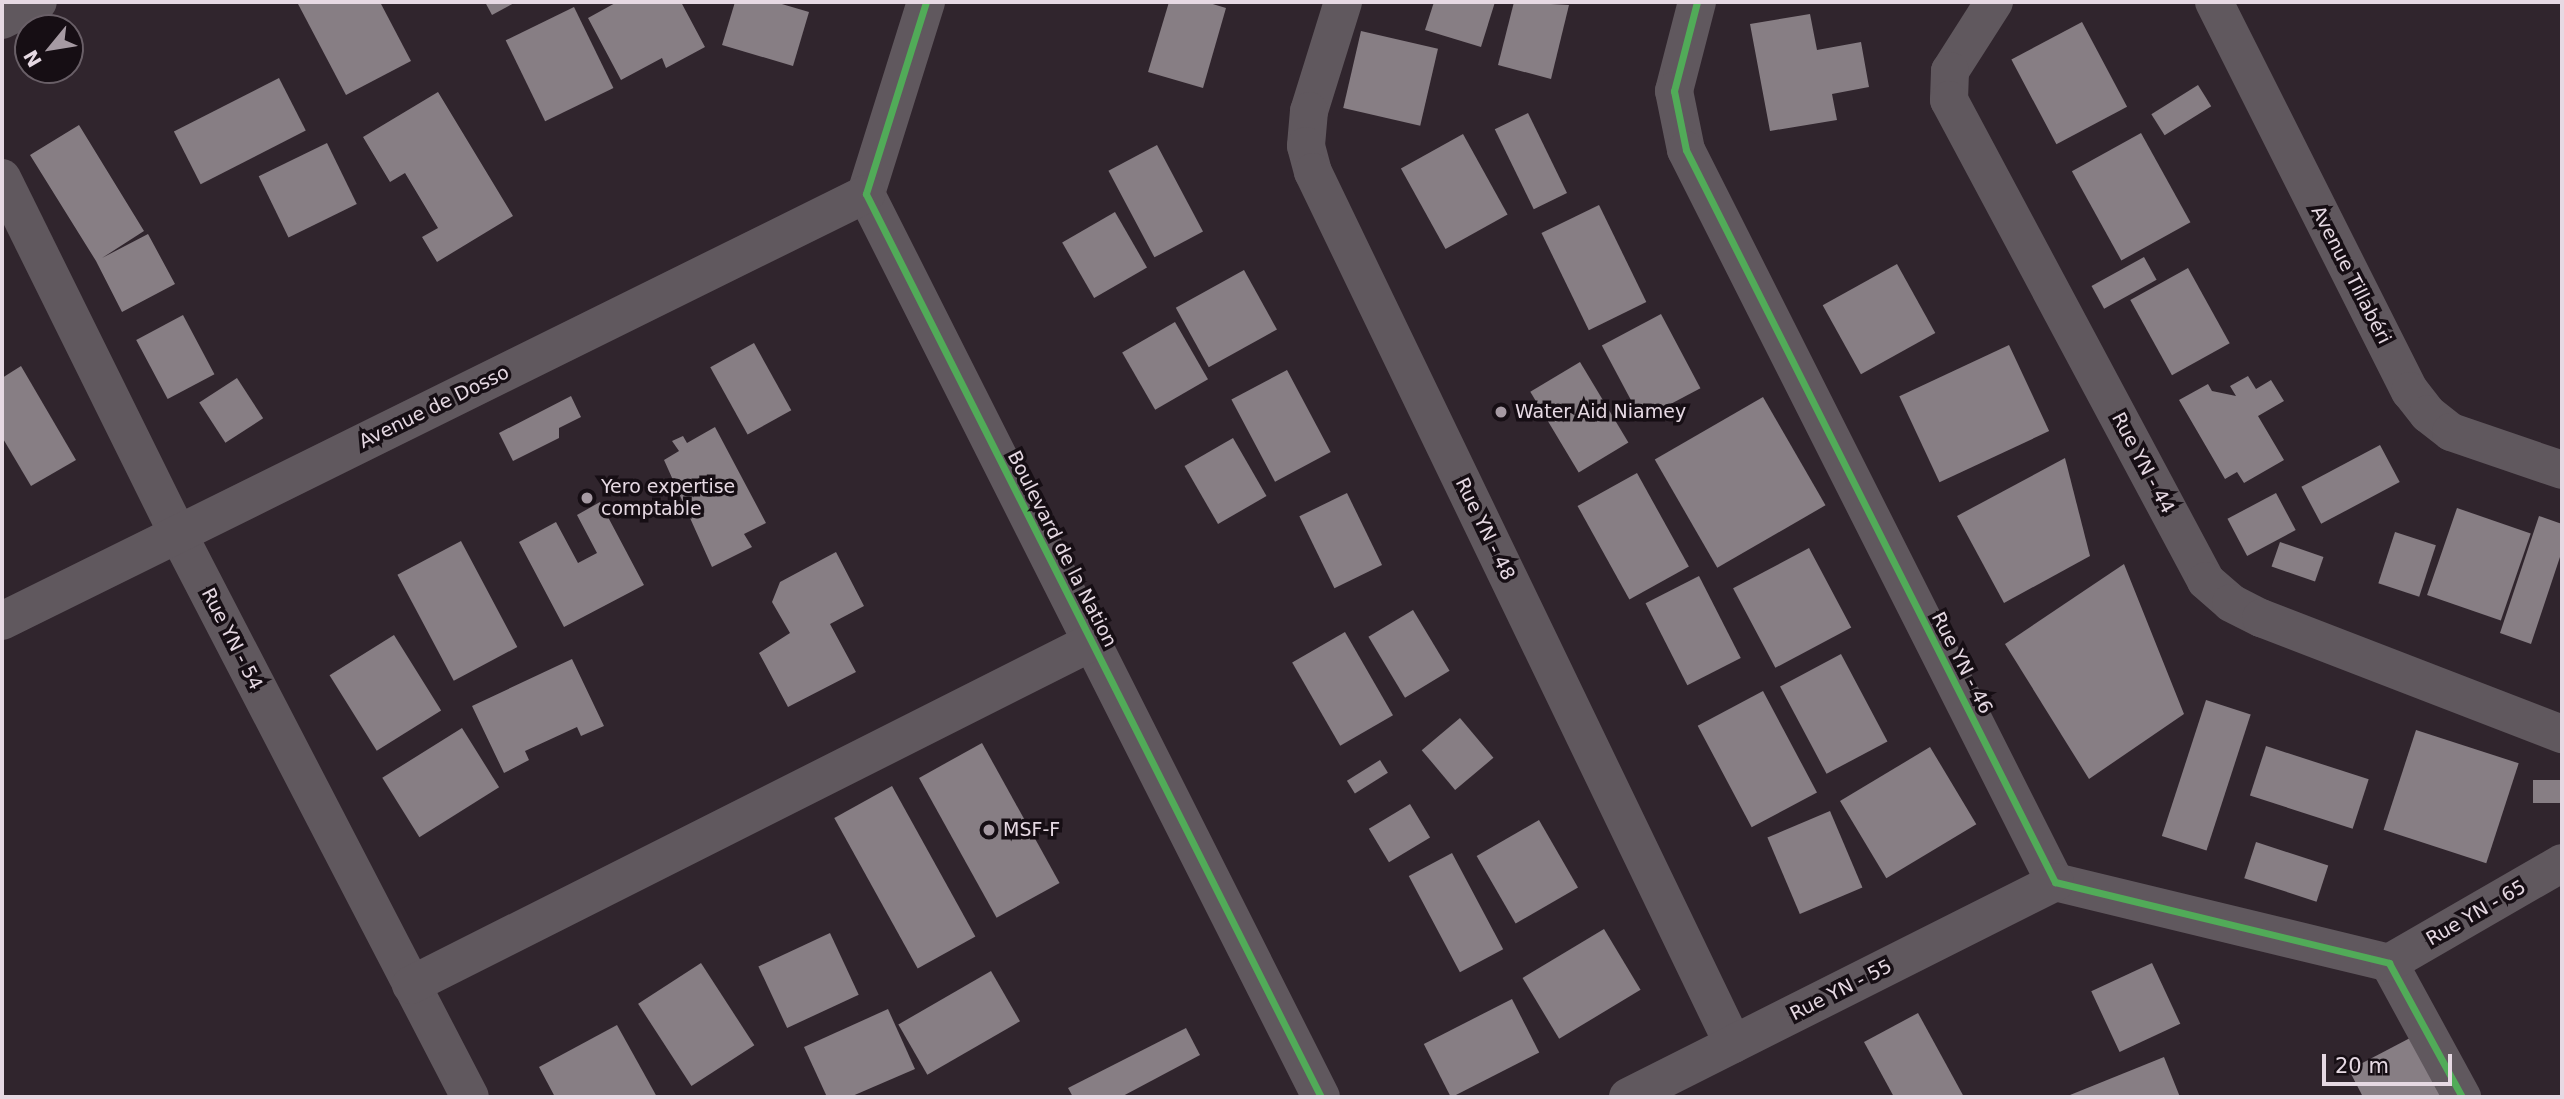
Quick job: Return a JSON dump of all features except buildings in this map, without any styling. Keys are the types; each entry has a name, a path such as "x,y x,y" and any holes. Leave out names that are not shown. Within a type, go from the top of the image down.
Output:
{"street":[{"path":"2,20 38,2"},
{"path":"866,194 926,2"},
{"name":"Rue YN - 48","path":"1343,2 1309,111 1306,146 1313,172 1732,1044"},
{"name":"Rue YN - 46","path":"1697,2 1674,91 1686,150 2055,883"},
{"name":"Rue YN - 44","path":"1994,2 1950,71 1950,100 2206,581 2231,603 2261,618 2562,734"},
{"name":"Avenue Tillabéri","path":"2214,2 2410,391 2428,414 2451,432 2562,470"},
{"name":"Rue YN - 54","path":"2,178 178,534 470,1097"},
{"name":"Avenue de Dosso","path":"2,621 866,194"},
{"name":"Boulevard de la Nation","path":"866,194 1321,1097"},
{"path":"411,985 1092,642"},
{"name":"Rue YN - 65","path":"2389,963 2562,863"},
{"path":"2055,883 2389,963 2462,1097"},
{"name":"Rue YN - 55","path":"1628,1097 2055,883"}],"cycle path":[{"path":"926,2 866,194 1321,1097"},
{"path":"1697,2 1674,91 1686,150 2055,882 2389,963 2462,1097"}],"place":[{"name":"Water Aid Niamey","path":"1501,412"},
{"name":"Yero expertise comptable","path":"587,498"},
{"name":"MSF-F","path":"989,830"}]}
